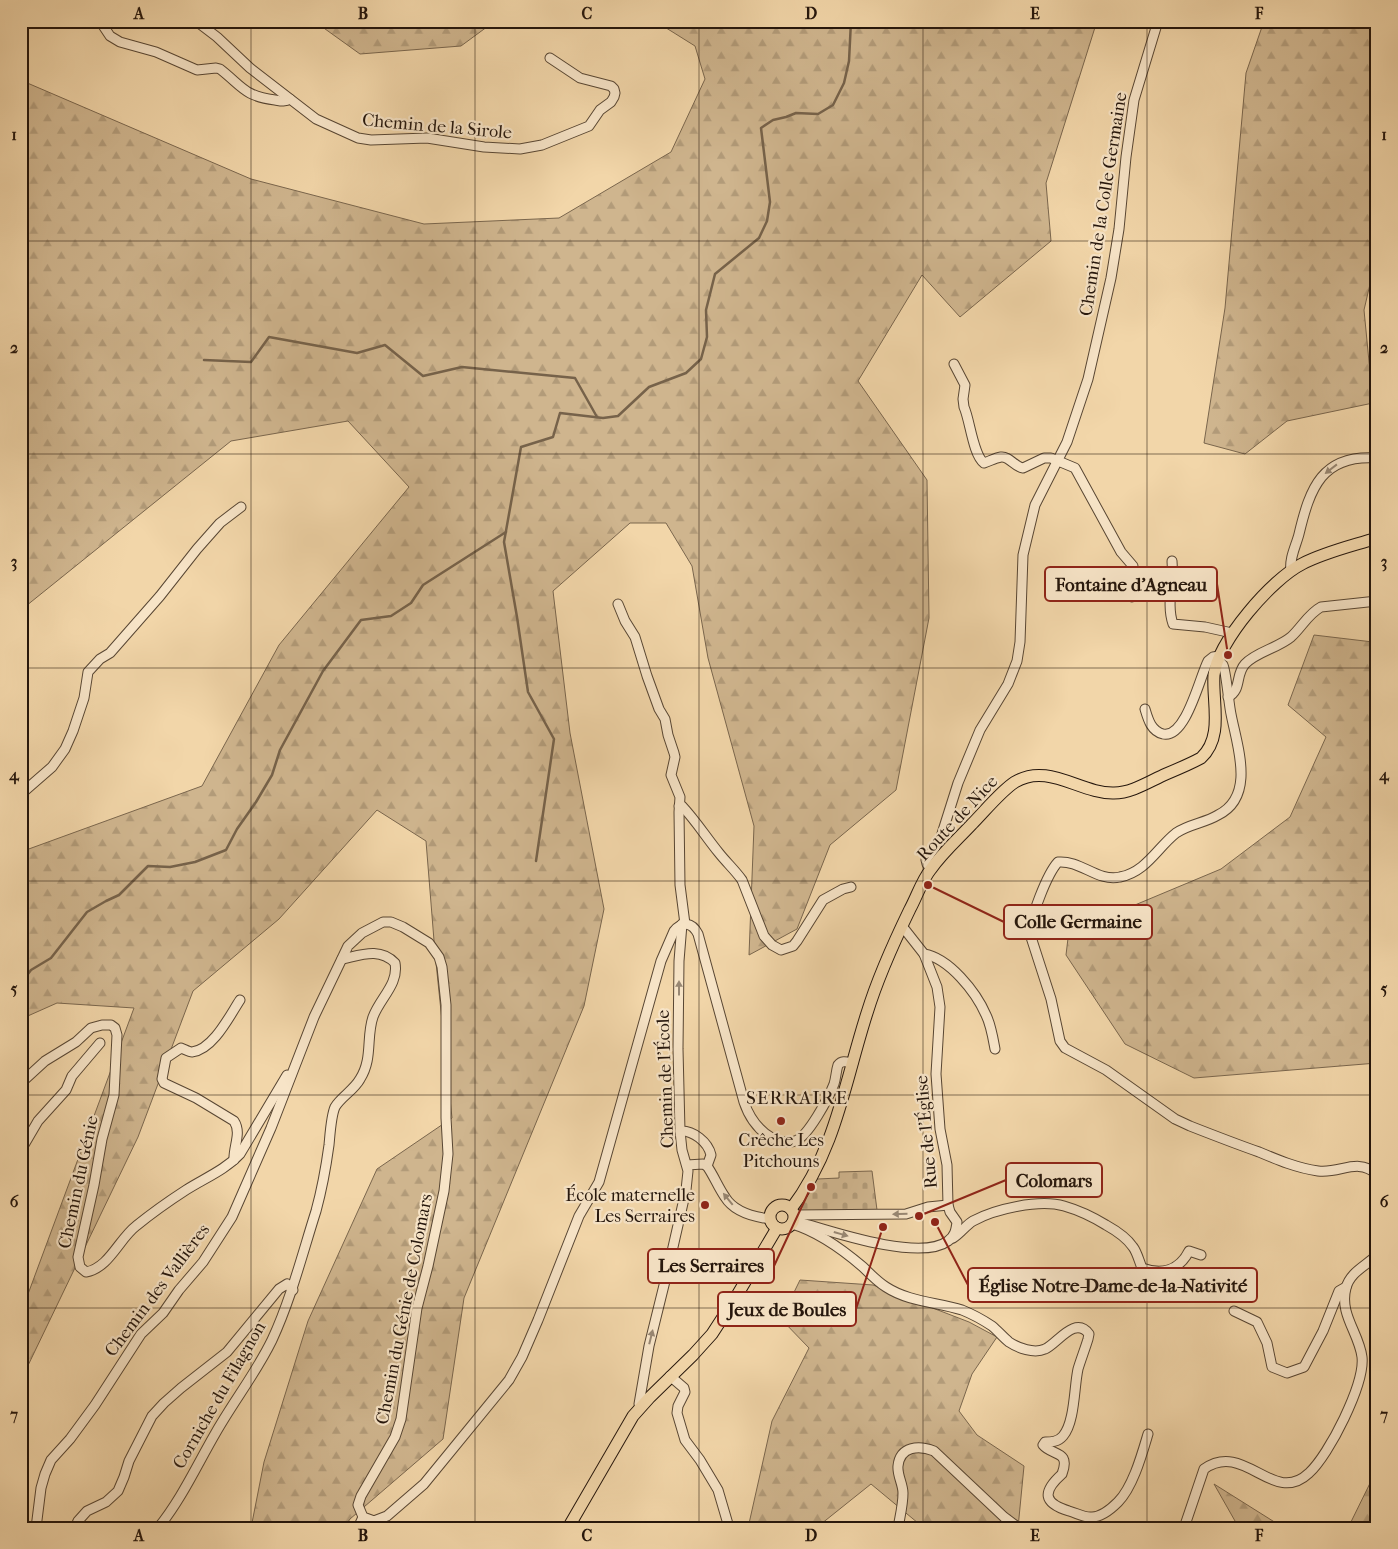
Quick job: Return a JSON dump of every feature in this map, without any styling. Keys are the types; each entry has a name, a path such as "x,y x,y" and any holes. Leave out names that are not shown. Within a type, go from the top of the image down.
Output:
{"main road":[{"name":"Route de Nice","path":"793,1217 834,1129 871,1000 902,926 931,869 1011,785 1021,779 1034,776 1049,776 1105,793 1119,793 1136,788 1200,758 1208,750 1214,733 1214,678 1218,658 1232,633 1274,586 1291,571 1314,559 1377,538"},
{"path":"568,1528 628,1424 641,1407 712,1334 736,1297 774,1223 772,1212 776,1207 782,1205 793,1217 786,1228 774,1223"}],"street":[{"path":"100,21 110,36 120,42 156,52 197,70 216,68 242,89 256,97 284,101 290,99"},
{"name":"Chemin de la Sirole","path":"196,21 250,68 316,119 358,138 371,140 427,138 484,147 520,149 542,145 589,126 600,110 611,102 616,93 614,89 611,86 580,78 550,58"},
{"name":"Chemin de la Colle Germaine","path":"931,869 926,860 940,840 958,783 980,730 1008,684 1017,661 1020,642 1023,555 1035,505 1067,442 1088,379 1119,229 1134,100 1158,21"},
{"path":"954,364 965,385 964,407 981,461 984,462 1002,456 1023,468 1044,458 1050,458 1076,468 1121,552 1133,566 1132,597"},
{"path":"1291,571 1290,561 1304,510 1311,491 1316,484 1332,466 1340,462 1361,457 1377,458"},
{"path":"21,794 52,767 65,749 84,698 88,672 100,659 110,653 220,523 241,508"},
{"path":"1172,561 1171,618 1173,624 1205,627 1232,633"},
{"path":"1228,697 1237,690 1240,673 1244,666 1250,660 1291,636 1313,611 1321,607 1377,601"},
{"name":"Chemin de l'École","path":"618,604 634,636 659,709 665,719 675,757 671,775 680,797 680,885 683,924 679,962 678,1049 680,1131 682,1150 688,1171 686,1190 667,1275 648,1346 639,1404 641,1407"},
{"path":"1146,709 1149,722 1155,730 1162,734 1170,733 1186,718 1208,661 1212,657 1218,658 1225,670 1228,697 1241,765 1242,777 1238,794 1229,808 1221,814 1210,820 1185,828 1175,834 1147,864 1120,878 1096,875 1073,863 1058,862 1050,875 1033,917 1030,925 1030,934 1051,999 1060,1041 1065,1048 1106,1070 1175,1119 1190,1126 1296,1166 1328,1171 1356,1166 1364,1167 1377,1174"},
{"path":"679,806 682,806 690,814 718,852 738,874 764,936 772,945 782,950 793,946 823,900 850,887"},
{"name":"Chemin du Génie de Colomars","path":"296,1064 314,1017 348,946 362,933 383,922 391,922 396,923 433,947 439,957 442,968 446,1005 446,1118 448,1154 444,1191 417,1308 414,1340 401,1419 395,1437 361,1496 358,1506 363,1517"},
{"path":"358,1528 363,1517 374,1521 388,1516 424,1484 509,1380 514,1371 538,1320 574,1227 599,1182 661,961 674,931 683,924 692,926 698,934 744,1102 754,1122 763,1132 779,1141 796,1141 808,1129 831,1090 836,1078 838,1065 846,1061 853,1064"},
{"name":"Rue de l'Église","path":"902,926 924,954 938,987 936,1085 940,1129 948,1178 948,1205 950,1212 957,1222 956,1233 950,1239"},
{"name":"Corniche du Filagnon","path":"158,1528 178,1500 229,1410 258,1367 275,1332 293,1290 324,1178 335,1108 360,1080 368,1059 371,1022 380,1001 393,983 395,962 384,954 376,952 342,959"},
{"path":"924,954 931,955 942,961 972,991 986,1014 995,1049"},
{"path":"234,1160 238,1133 234,1122 196,1098 164,1083 162,1079 166,1058 181,1048 192,1052 204,1048 215,1037 240,1000"},
{"name":"Chemin du Génie","path":"21,1082 45,1061 76,1042 91,1028 102,1024 111,1025 115,1028 117,1045 114,1095 102,1139 78,1257 80,1267 86,1272 95,1270 134,1227 186,1190 234,1160 240,1154 292,1066 296,1064"},
{"path":"21,1150 38,1121 66,1090 72,1076 100,1043"},
{"name":"Chemin des Vallières","path":"36,1528 41,1488 52,1460 95,1406 141,1334 163,1313 179,1290 203,1262 224,1229 244,1189 296,1064"},
{"path":"680,1131 694,1134 707,1147 711,1155 707,1166"},
{"path":"687,1165 703,1164 707,1166 725,1197 732,1205 753,1216 774,1223"},
{"path":"793,1217 858,1239 890,1246 921,1248 942,1245 972,1221 1008,1207 1050,1204 1081,1212 1115,1230 1133,1247 1142,1268 1151,1272 1168,1270 1179,1264 1188,1251 1201,1255"},
{"path":"793,1217 906,1214 928,1207 948,1205"},
{"path":"793,1217 835,1245 886,1287 910,1298 963,1310 992,1326 1009,1342 1018,1347 1030,1351 1042,1350 1049,1347 1068,1331 1084,1329 1088,1334 1078,1369 1073,1404 1065,1433 1060,1439 1045,1442 1043,1445 1046,1449 1060,1454 1064,1461 1062,1474 1052,1484 1049,1497 1056,1507 1091,1518 1108,1510 1120,1500 1136,1472 1148,1434"},
{"path":"1184,1528 1204,1469 1212,1464 1220,1461 1231,1461 1275,1481 1292,1482 1308,1474 1328,1448 1346,1416 1358,1379 1362,1358 1346,1313 1346,1287 1353,1275 1377,1255"},
{"path":"75,1528 78,1521 87,1511 106,1502 118,1491 129,1461 152,1416 164,1403 227,1352 279,1289 287,1284 293,1290"},
{"path":"1234,1311 1257,1322 1267,1343 1272,1368 1287,1373 1304,1366 1323,1331 1339,1291 1346,1287"},
{"path":"670,1376 682,1386 685,1392 678,1406 677,1413 685,1440 700,1460 718,1490 728,1524"},
{"path":"898,1528 903,1494 898,1465 907,1450 915,1447 925,1447 934,1451 1004,1517 1019,1528"}],"green space":[{"path":"314,21 495,21 461,46 360,54"},
{"path":"655,21 1097,21 1046,183 1051,241 960,317 922,275 858,381 927,480 929,618 896,790 830,845 797,929 749,955 754,826 708,658 692,566 666,523 630,523 553,591 570,733 604,909 584,1006 464,1298 443,1439 350,1519 344,1528 251,1528 264,1462 308,1321 377,1169 452,1118 435,953 426,841 377,810 279,919 193,991 138,1137 21,1380 21,1313 134,1008 57,1003 21,1019 21,854 26,850 202,786 279,645 409,487 348,421 231,441 21,610 21,77 25,82 251,179 424,224 559,218 671,152 705,79 695,46"},
{"path":"1264,21 1377,21 1377,254 1364,310 1373,403 1287,421 1245,454 1204,443 1225,308 1246,73"},
{"path":"1314,635 1373,642 1377,639 1377,1063 1194,1078 1125,1044 1066,955 1071,913 1123,910 1221,869 1290,817 1326,737 1288,705"},
{"path":"872,1171 877,1210 800,1211 799,1209 817,1179 839,1178 839,1172"},
{"path":"800,1280 873,1285 969,1322 997,1337 972,1374 959,1411 977,1435 1024,1466 1018,1528 924,1528 871,1484 816,1528 748,1528 772,1421 809,1348 781,1319"},
{"path":"1377,1469 1377,1528 1348,1528"},
{"path":"1214,1484 1284,1528 1239,1528"}],"waterway":[{"path":"536,861 554,739 528,692 504,542 521,447 553,437 560,413 603,418 618,416 649,387 686,373 701,359 707,337 706,310 715,274 759,238 767,221 770,202 761,128 773,120 796,113 818,114 833,105 844,83 849,61 851,21"},
{"path":"204,360 251,362 269,337 357,353 385,345 423,376 462,367 575,378 597,417"},
{"path":"21,983 31,970 51,958 87,912 119,895 148,866 170,867 195,862 226,850 237,829 272,775 280,750 323,671 361,620 391,616 411,603 423,585 506,532"}],"place":[{"name":"Fontaine d'Agneau","path":"1228,655"},
{"name":"Colle Germaine","path":"928,885"},
{"name":"Crêche Les Pitchouns","path":"781,1121"},
{"name":"Les Serraires","path":"811,1187"},
{"name":"École maternelle Les Serraires","path":"705,1205"},
{"name":"Colomars","path":"919,1216"},
{"name":"Église Notre-Dame-de-la-Nativité","path":"935,1222"},
{"name":"Jeux de Boules","path":"883,1227"}],"district":[{"name":"SERRAIRE","path":"797,1097"}]}
